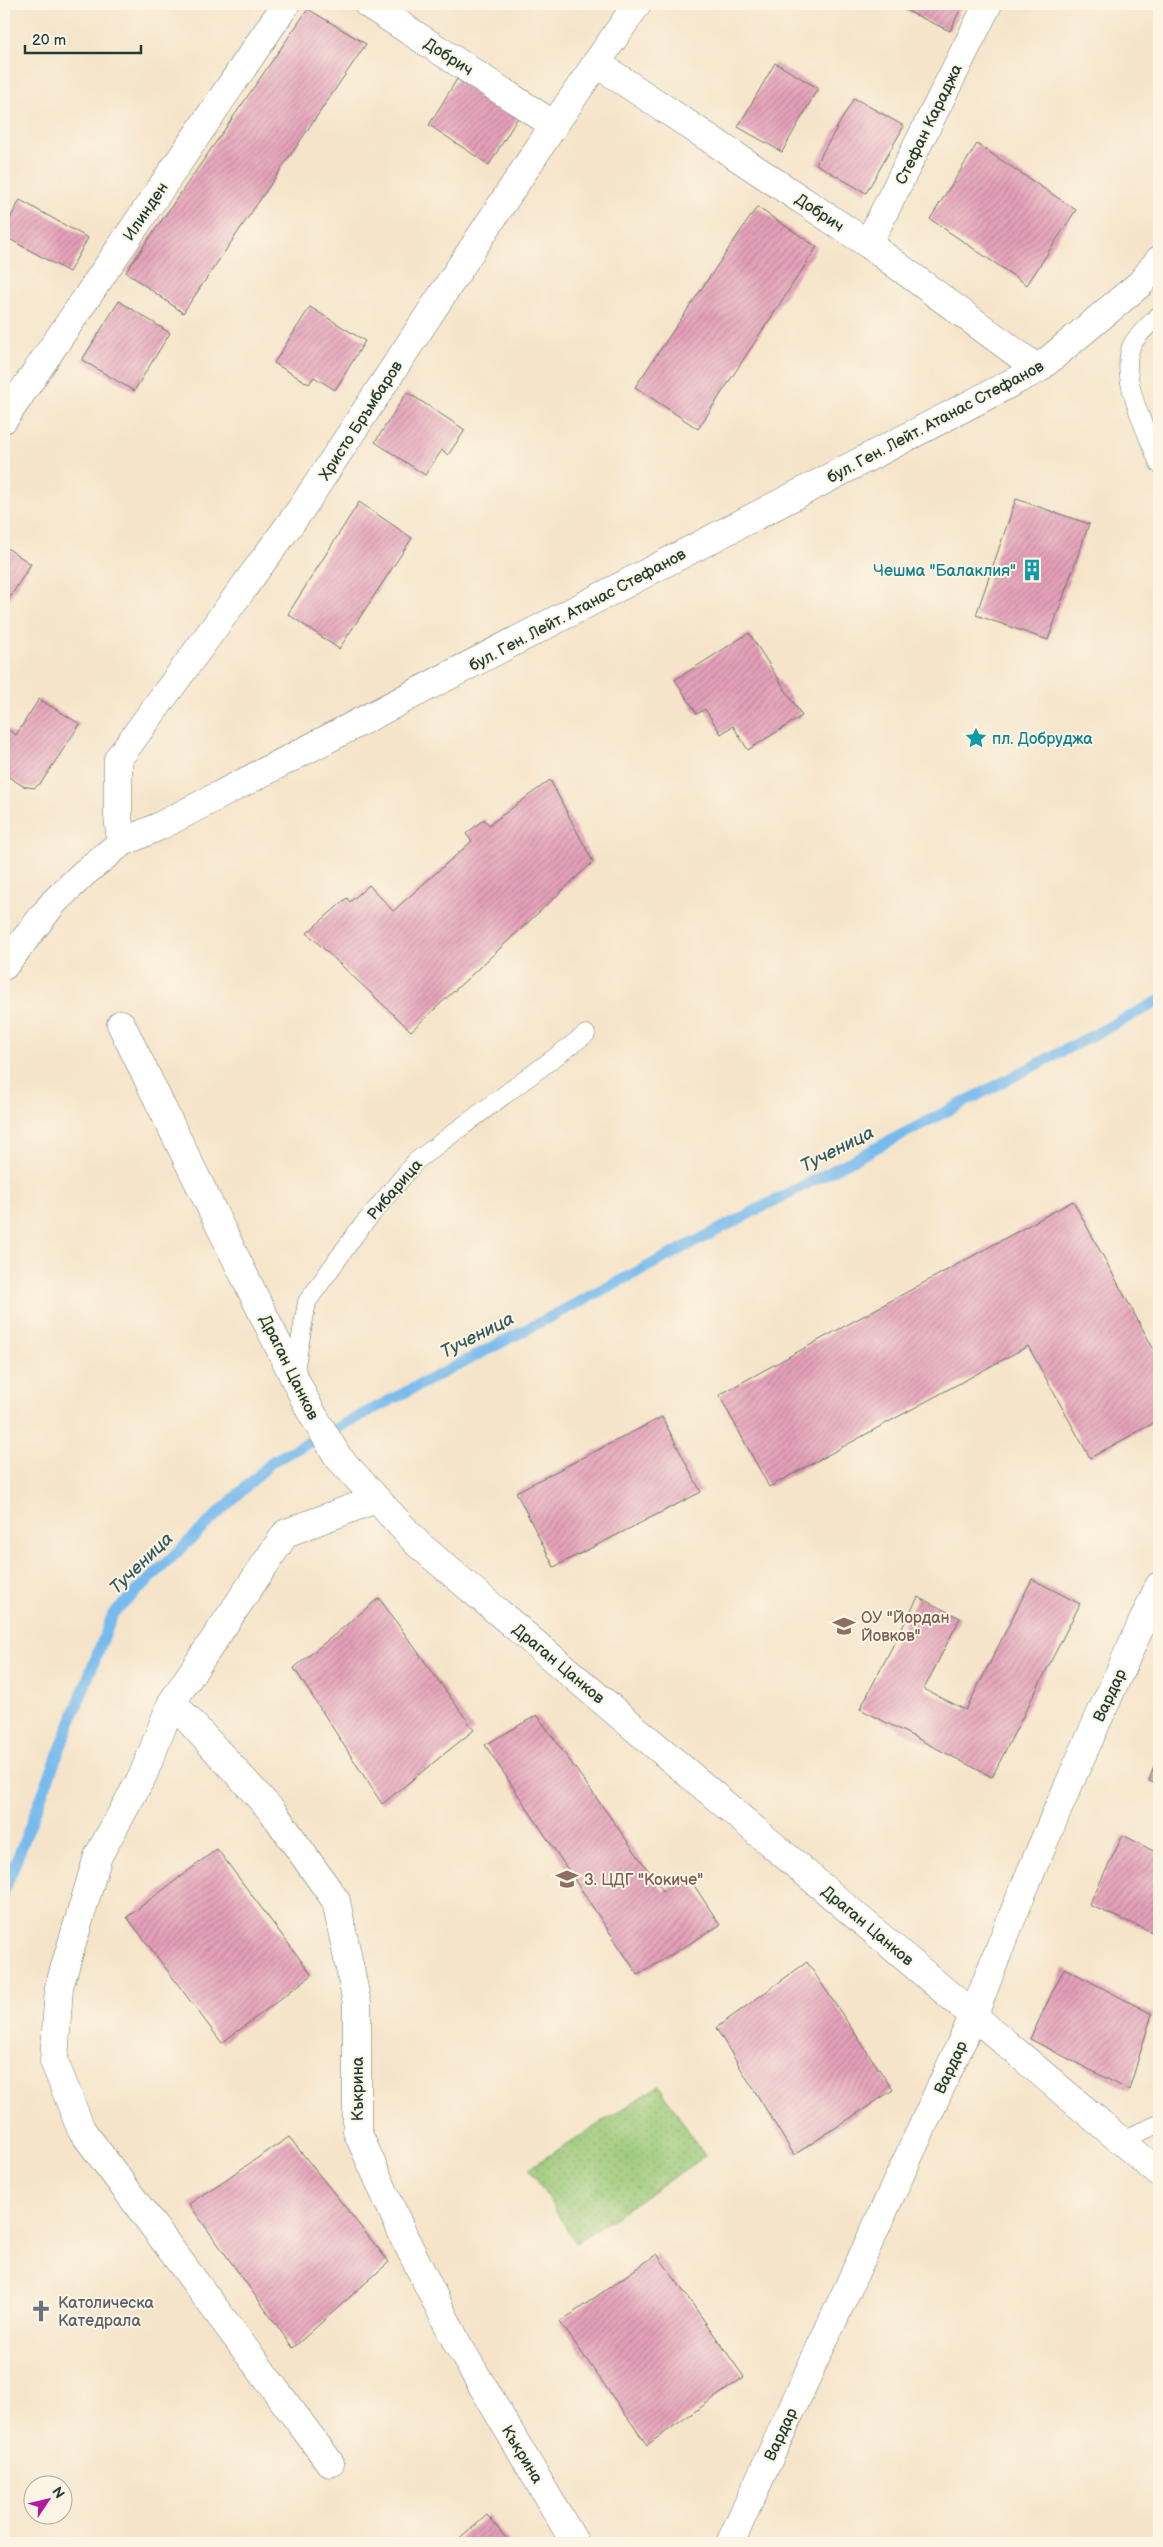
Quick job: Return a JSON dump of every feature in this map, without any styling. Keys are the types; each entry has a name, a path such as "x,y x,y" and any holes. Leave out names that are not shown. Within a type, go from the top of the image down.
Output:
{"street":[{"name":"Илинден","path":"4,419 286,4"},
{"name":"Добрич","path":"368,4 554,126"},
{"name":"Христо Бръмбаров","path":"121,843 118,815 118,759 301,509 554,126 637,4"},
{"name":"Стефан Караджа","path":"868,244 988,4"},
{"name":"Добрич","path":"596,63 868,244 1038,369"},
{"name":"бул. Ген. Лейт. Атанас Стефанов","path":"4,966 54,902 121,843 160,826 1038,369 1141,283 1159,260"},
{"name":"Драган Цанков","path":"121,1024 311,1413 338,1457 376,1500 418,1544 1159,2173"},
{"path":"330,2463 81,2129 54,2061 59,1987 98,1856 143,1775 172,1702 286,1533 376,1500"},
{"name":"Вардар","path":"730,2543 974,2015 1004,1936 1072,1776 1159,1586"},
{"name":"Къкрина","path":"172,1702 273,1812 336,1901 357,2003 357,2131 404,2238 456,2343 575,2543"}],"lane":[{"path":"1159,315 1133,343 1128,369 1128,377 1159,464"},
{"name":"Рибарица","path":"294,1376 307,1302 357,1232 416,1161 586,1034"},
{"path":"1121,2140 1159,2124"}],"green space":[{"path":"659,2086 705,2156 576,2243 529,2168"}],"building":[{"path":"892,4 963,4 950,31"},
{"path":"308,9 366,44 183,313 126,272"},
{"path":"775,63 818,88 782,152 738,127"},
{"path":"457,79 519,116 489,165 429,125"},
{"path":"854,98 904,126 866,193 816,164"},
{"path":"977,144 1076,210 1027,285 930,219"},
{"path":"20,200 88,238 69,272 4,236 4,230"},
{"path":"757,207 817,247 698,429 635,387"},
{"path":"119,301 170,333 134,391 82,360"},
{"path":"310,307 365,341 335,390 314,377 309,384 274,363"},
{"path":"407,392 465,430 448,455 442,450 425,475 375,442"},
{"name":"Чешма \"Балаклия\"","path":"1016,499 1089,524 1048,640 976,615"},
{"path":"359,502 412,538 339,649 288,614"},
{"path":"4,546 31,564 4,607"},
{"path":"749,633 802,716 748,750 733,726 721,734 705,709 697,714 675,680"},
{"path":"39,699 80,724 41,783 34,788 23,786 4,774 4,727 16,735"},
{"path":"550,780 593,862 411,1031 307,933 347,898 350,902 369,885 393,911 472,841 466,834 484,819 489,825"},
{"path":"1073,1201 1159,1359 1159,1420 1090,1458 1028,1346 769,1487 719,1395"},
{"path":"662,1417 701,1492 554,1567 516,1492"},
{"path":"1032,1579 1080,1604 992,1777 860,1709 918,1597 960,1618 924,1689 966,1710"},
{"path":"379,1598 474,1730 382,1804 294,1668"},
{"path":"537,1715 663,1891 688,1876 720,1925 638,1975 485,1745"},
{"path":"1159,1752 1159,1785 1149,1781"},
{"path":"1123,1835 1159,1854 1159,1935 1089,1905"},
{"path":"217,1849 312,1975 222,2043 127,1917"},
{"path":"807,1962 893,2090 794,2155 716,2028"},
{"path":"1064,1968 1152,2014 1129,2090 1030,2039"},
{"path":"289,2137 389,2262 293,2348 189,2204"},
{"path":"657,2254 744,2377 647,2445 560,2322"},
{"path":"487,2515 510,2543 455,2543"}],"waterway":[{"name":"Тученица","path":"4,1892 113,1614 273,1461 1159,1001"}],"place":[{"name":"Чешма \"Балаклия\"","path":"1032,570"},
{"name":"пл. Добруджа","path":"976,738"},
{"name":"ОУ \"Йордан Йовков\"","path":"844,1626"},
{"name":"3. ЦДГ \"Кокиче\"","path":"567,1879"},
{"name":"Католическа Катедрала","path":"41,2311"}]}
